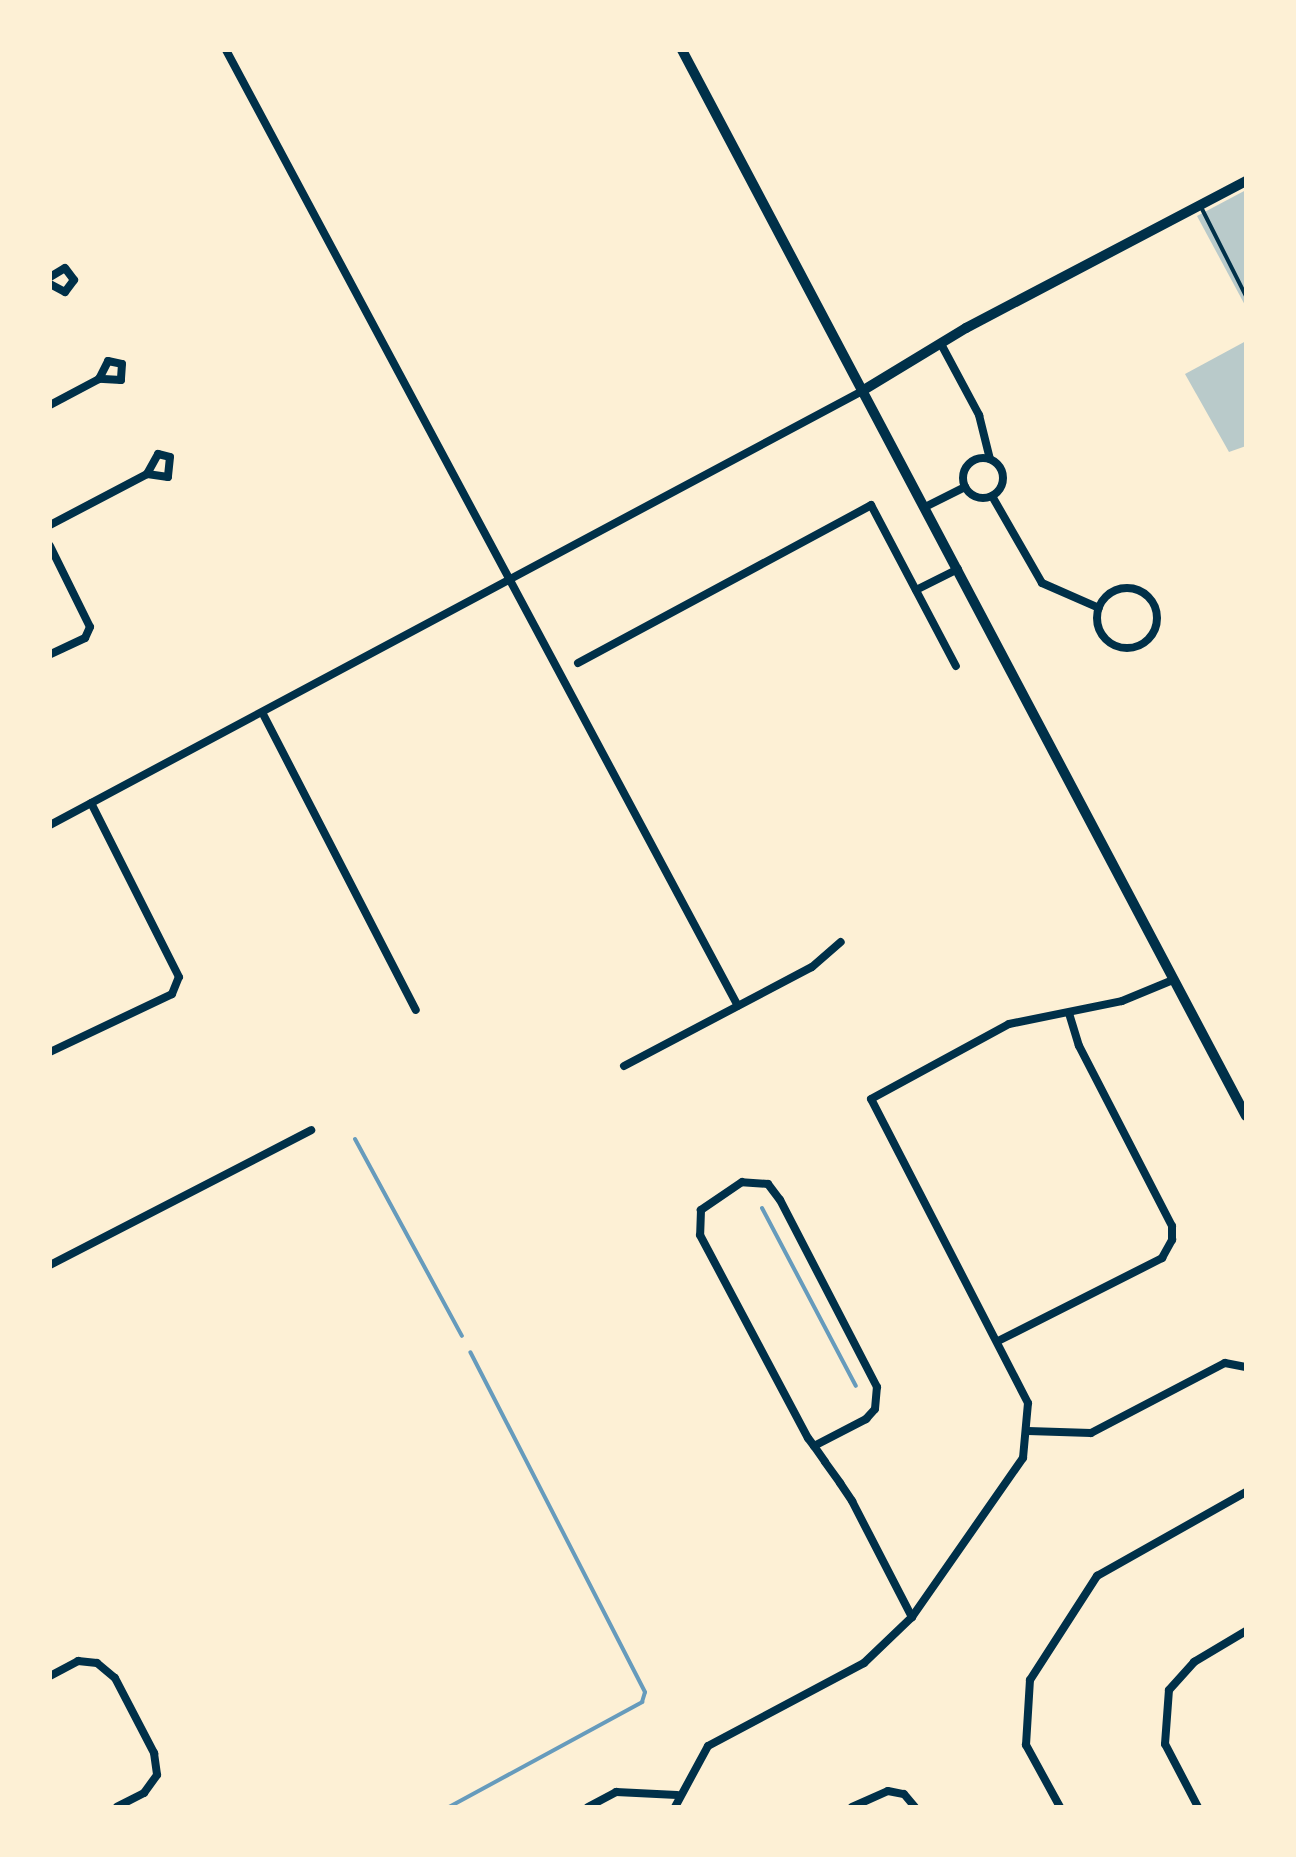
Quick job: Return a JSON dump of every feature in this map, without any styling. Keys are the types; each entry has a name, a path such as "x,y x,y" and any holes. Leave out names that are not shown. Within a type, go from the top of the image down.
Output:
{"street":[{"path":"226,50 738,1006"},
{"path":"682,50 1246,1116"},
{"path":"50,825 263,714 1246,181"},
{"path":"940,344 980,416 990,459 1003,475 992,496"},
{"path":"50,405 98,379"},
{"path":"964,487 966,466 990,459"},
{"path":"50,526 147,474"},
{"path":"925,507 964,487"},
{"path":"964,487 976,497 992,496"},
{"path":"992,496 1042,583 1099,608"},
{"path":"578,663 871,505 956,666"},
{"path":"50,546 86,614 85,638 50,654"},
{"path":"916,590 958,569"},
{"path":"1132,588 1155,606 1156,627 1136,646 1118,646 1103,635 1099,608 1112,592 1132,588"},
{"path":"263,714 416,1010"},
{"path":"50,1052 172,994 179,976 91,803"},
{"path":"624,1066 826,959 841,942"},
{"path":"675,1807 677,1795 708,1746 864,1663 912,1617 1010,1485 1028,1431 1028,1404 872,1099 1010,1024 1068,1014 1172,980"},
{"path":"998,1341 1162,1258 1172,1240 1172,1226 1078,1046 1068,1014"},
{"path":"50,1265 311,1130"},
{"path":"814,1446 866,1419 875,1409 878,1386 780,1200 768,1184 742,1182 701,1210 700,1235 814,1446 852,1500 912,1617"},
{"path":"1028,1431 1091,1433 1225,1363 1246,1366"},
{"path":"1060,1807 1026,1745 1030,1680 1098,1576 1246,1492"},
{"path":"1198,1807 1165,1744 1170,1690 1194,1662 1246,1631"},
{"path":"50,1676 78,1661 98,1664 115,1678 154,1753 157,1775 144,1793 117,1807"},
{"path":"852,1807 888,1791 904,1794 915,1807"},
{"path":"588,1807 616,1792 677,1795"}],"lane":[{"path":"1200,205 1246,296"}],"shaded area":[{"path":"1246,190 1246,307 1197,216"},
{"path":"1246,341 1246,446 1229,452 1185,374"}],"waterway":[{"path":"355,1139 462,1336"},
{"path":"762,1208 856,1386"},
{"path":"449,1807 642,1702 645,1692 470,1352"}]}
